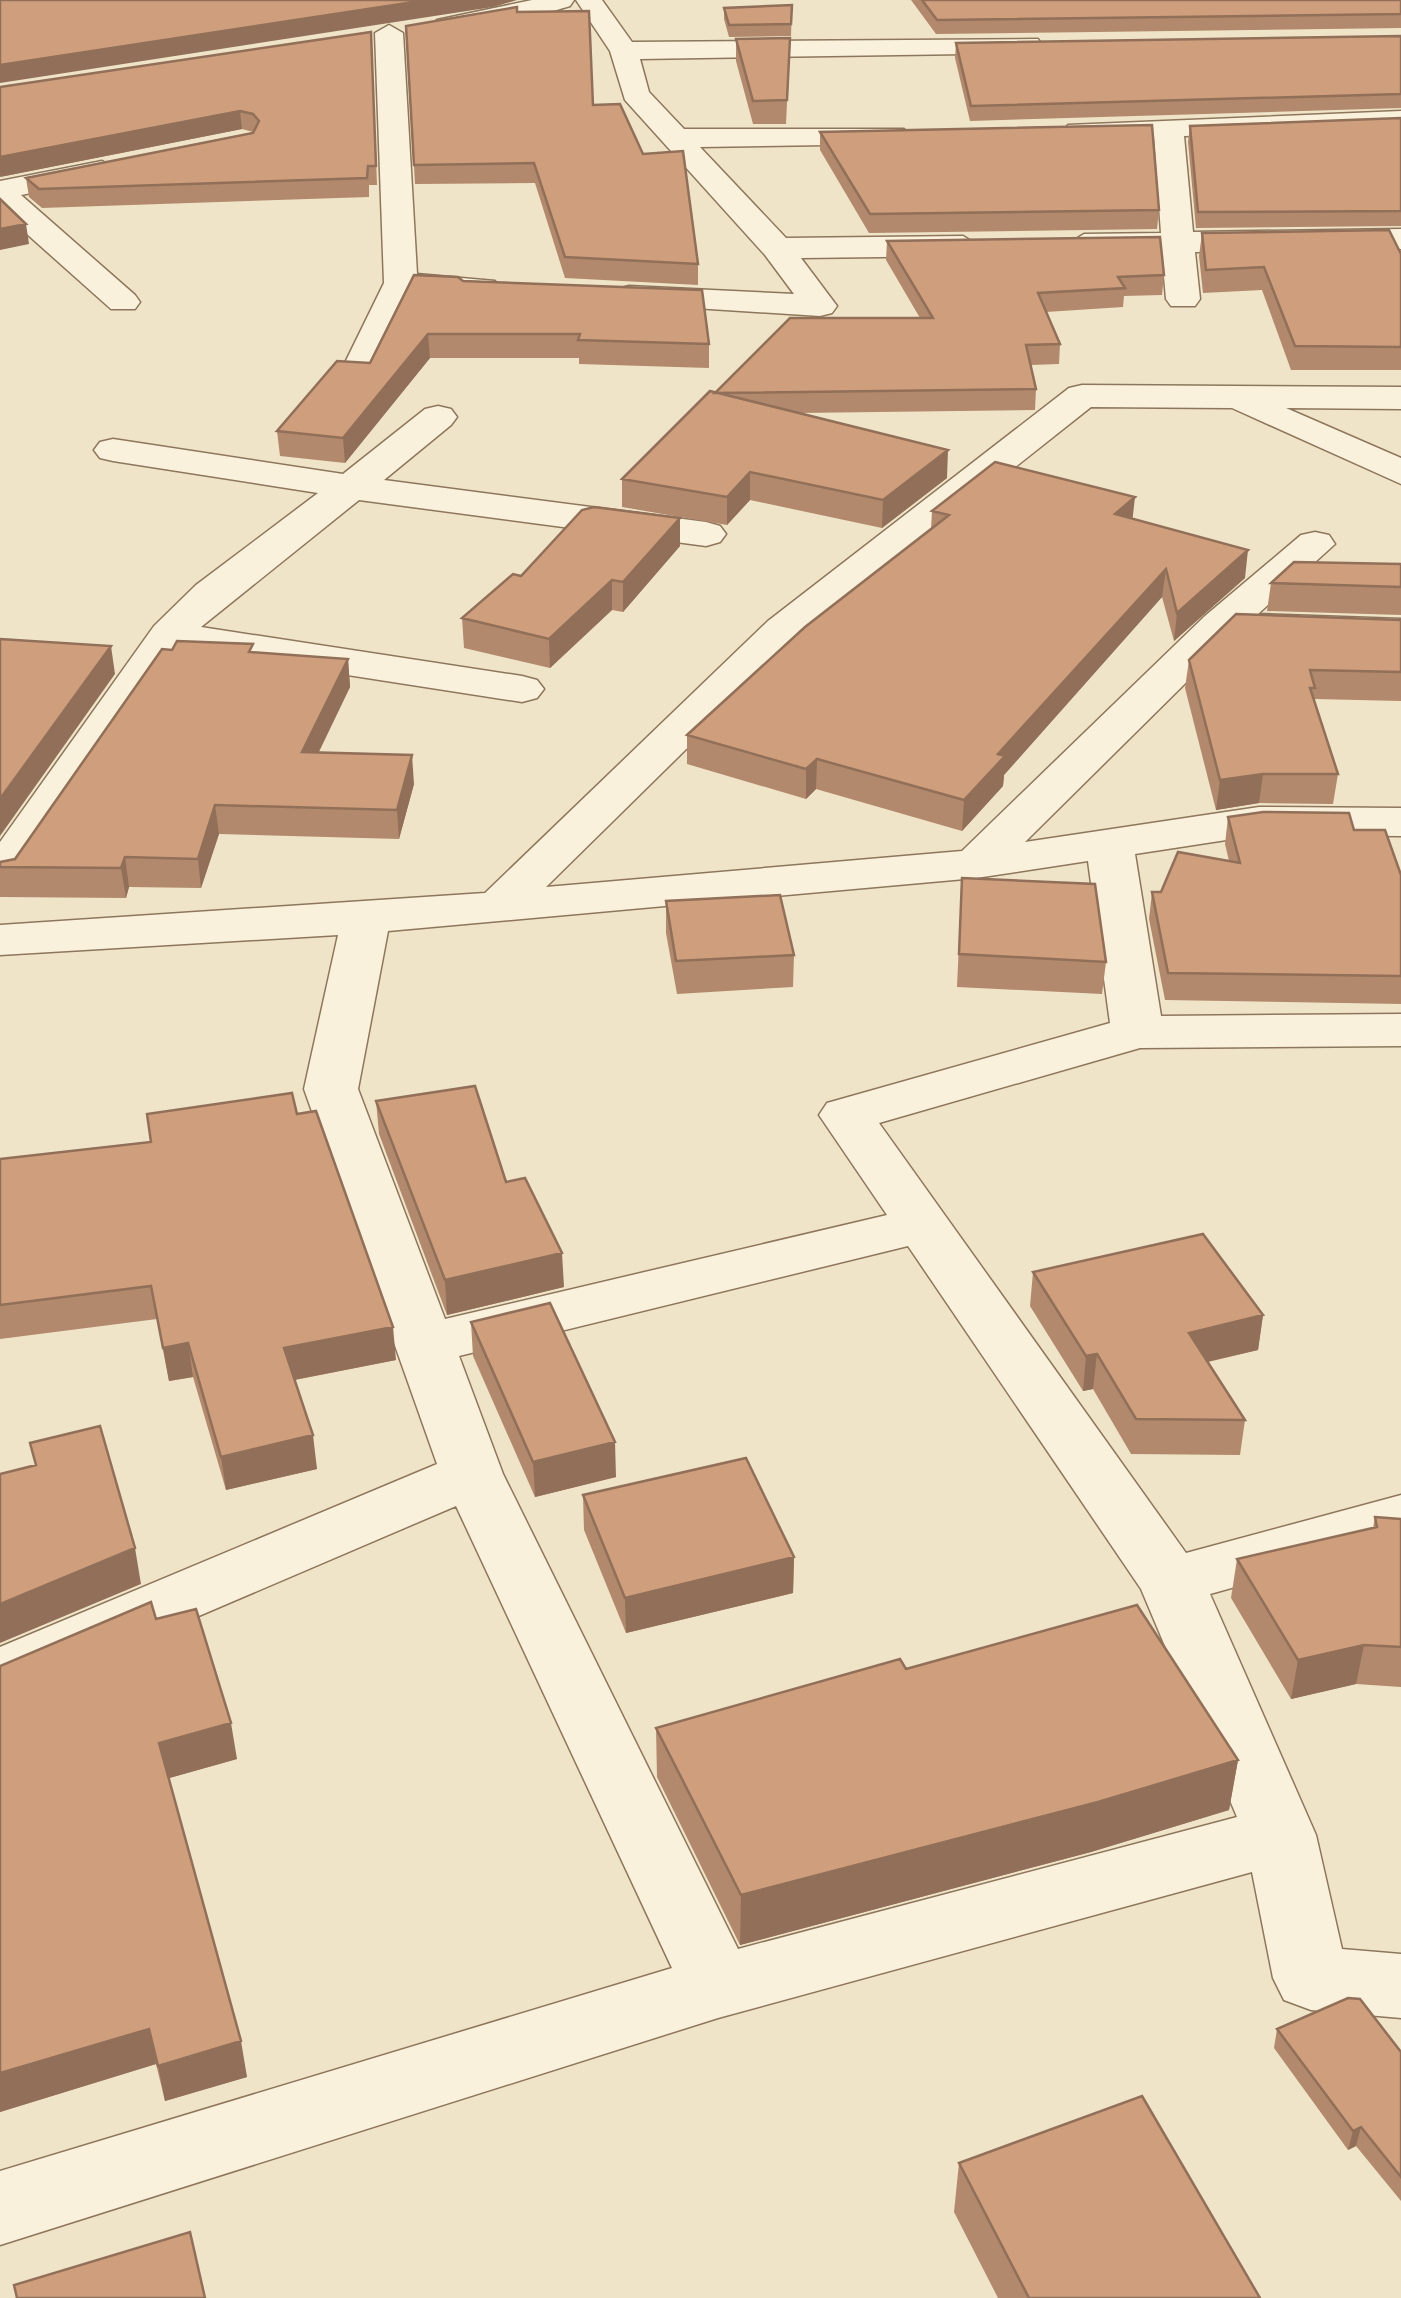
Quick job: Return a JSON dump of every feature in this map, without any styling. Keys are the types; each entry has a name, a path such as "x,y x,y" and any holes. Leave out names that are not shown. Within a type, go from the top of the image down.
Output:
{"street":[{"path":"352,39 496,19 561,0"},
{"path":"589,0 624,51 635,94 777,248 820,306 600,294"},
{"path":"356,377 401,283 390,33"},
{"path":"624,51 1062,44"},
{"path":"1050,132 1401,120"},
{"path":"1168,130 1184,299"},
{"path":"676,138 932,134"},
{"path":"0,191 131,164"},
{"path":"0,191 123,302"},
{"path":"1046,244 1401,239"},
{"path":"777,248 988,245"},
{"path":"401,283 521,290"},
{"path":"498,907 783,630 1082,396 1401,398"},
{"path":"1227,396 1401,472"},
{"path":"0,876 169,636 211,594 438,418"},
{"path":"113,450 351,487 706,534"},
{"path":"976,864 1220,625 1315,544"},
{"path":"1220,625 1401,632"},
{"path":"169,636 522,689"},
{"path":"0,940 366,918 976,864 1260,821 1401,822"},
{"path":"1110,846 1137,1032"},
{"path":"366,918 330,1089 472,1474 718,1986"},
{"path":"1401,1030 1137,1032 846,1115 1172,1580 1280,1835 1311,1978 1401,1986"},
{"path":"425,1344 923,1224"},
{"path":"0,1675 472,1474"},
{"path":"1172,1580 1401,1518"},
{"path":"0,2208 718,1986 1280,1835"}],"building":[{"path":"0,0 427,0 0,65"},
{"path":"922,0 1401,0 1401,14 937,20"},
{"path":"792,5 791,24 729,25 724,8"},
{"path":"517,7 517,12 589,11 593,105 620,104 643,154 683,151 698,264 565,257 534,163 414,165 406,26"},
{"path":"371,32 376,166 368,166 367,178 39,189 26,178 253,133 259,121 253,114 240,111 0,157 0,87"},
{"path":"1401,36 1401,94 971,106 956,43"},
{"path":"790,38 787,100 753,101 736,39"},
{"path":"1401,118 1401,211 1198,212 1190,126"},
{"path":"1152,125 1159,210 870,214 820,132"},
{"path":"0,199 26,224 0,229"},
{"path":"1389,230 1401,254 1401,347 1295,346 1264,267 1206,270 1202,233"},
{"path":"1160,237 1164,275 1118,277 1125,288 1038,293 1060,344 1026,345 1036,389 715,393 790,318 933,318 887,241"},
{"path":"414,275 458,277 463,281 702,290 709,344 578,340 580,334 428,334 343,438 277,431 337,361 370,363"},
{"path":"710,391 948,450 883,500 750,472 727,497 622,479"},
{"path":"995,462 1135,497 1115,514 1248,550 1177,613 1166,569 998,754 1005,756 964,800 817,759 806,769 687,735 805,627 949,515 932,511"},
{"path":"594,507 680,518 623,582 612,580 549,639 462,618 513,574 521,576 582,510"},
{"path":"1294,562 1401,564 1401,587 1271,583"},
{"path":"1236,614 1401,620 1401,672 1310,670 1315,688 1310,688 1338,774 1263,774 1220,780 1189,660"},
{"path":"0,639 111,646 0,799"},
{"path":"177,641 253,644 249,652 348,659 302,752 412,755 397,810 215,805 198,859 125,857 121,868 0,867 0,862 15,859 162,649 172,650"},
{"path":"1263,812 1349,813 1354,830 1385,830 1401,875 1401,976 1168,973 1152,892 1161,892 1178,852 1240,863 1228,817"},
{"path":"962,878 1095,884 1106,962 959,954"},
{"path":"780,895 794,955 676,961 666,901"},
{"path":"475,1086 506,1182 525,1178 562,1253 445,1280 376,1101"},
{"path":"292,1093 297,1114 316,1111 393,1327 284,1348 313,1435 221,1457 188,1343 163,1348 151,1286 0,1305 0,1159 151,1142 147,1114"},
{"path":"1203,1234 1263,1315 1189,1333 1245,1420 1136,1419 1097,1354 1086,1356 1033,1272"},
{"path":"550,1303 615,1442 533,1462 471,1322"},
{"path":"100,1426 135,1548 0,1604 0,1474 36,1465 30,1443"},
{"path":"746,1458 794,1557 625,1598 583,1495"},
{"path":"1375,1517 1401,1519 1401,1647 1364,1645 1298,1660 1237,1559 1377,1527"},
{"path":"151,1602 156,1619 196,1609 231,1723 159,1743 241,2041 158,2066 149,2029 0,2073 0,1666"},
{"path":"1137,1605 1238,1760 1098,1802 741,1895 656,1728 900,1659 906,1669"},
{"path":"1348,1998 1360,1999 1401,2052 1401,2177 1361,2127 1353,2131 1277,2029"},
{"path":"1142,2096 1260,2298 1029,2298 959,2163"},
{"path":"190,2232 205,2298 17,2298 14,2285"}]}
